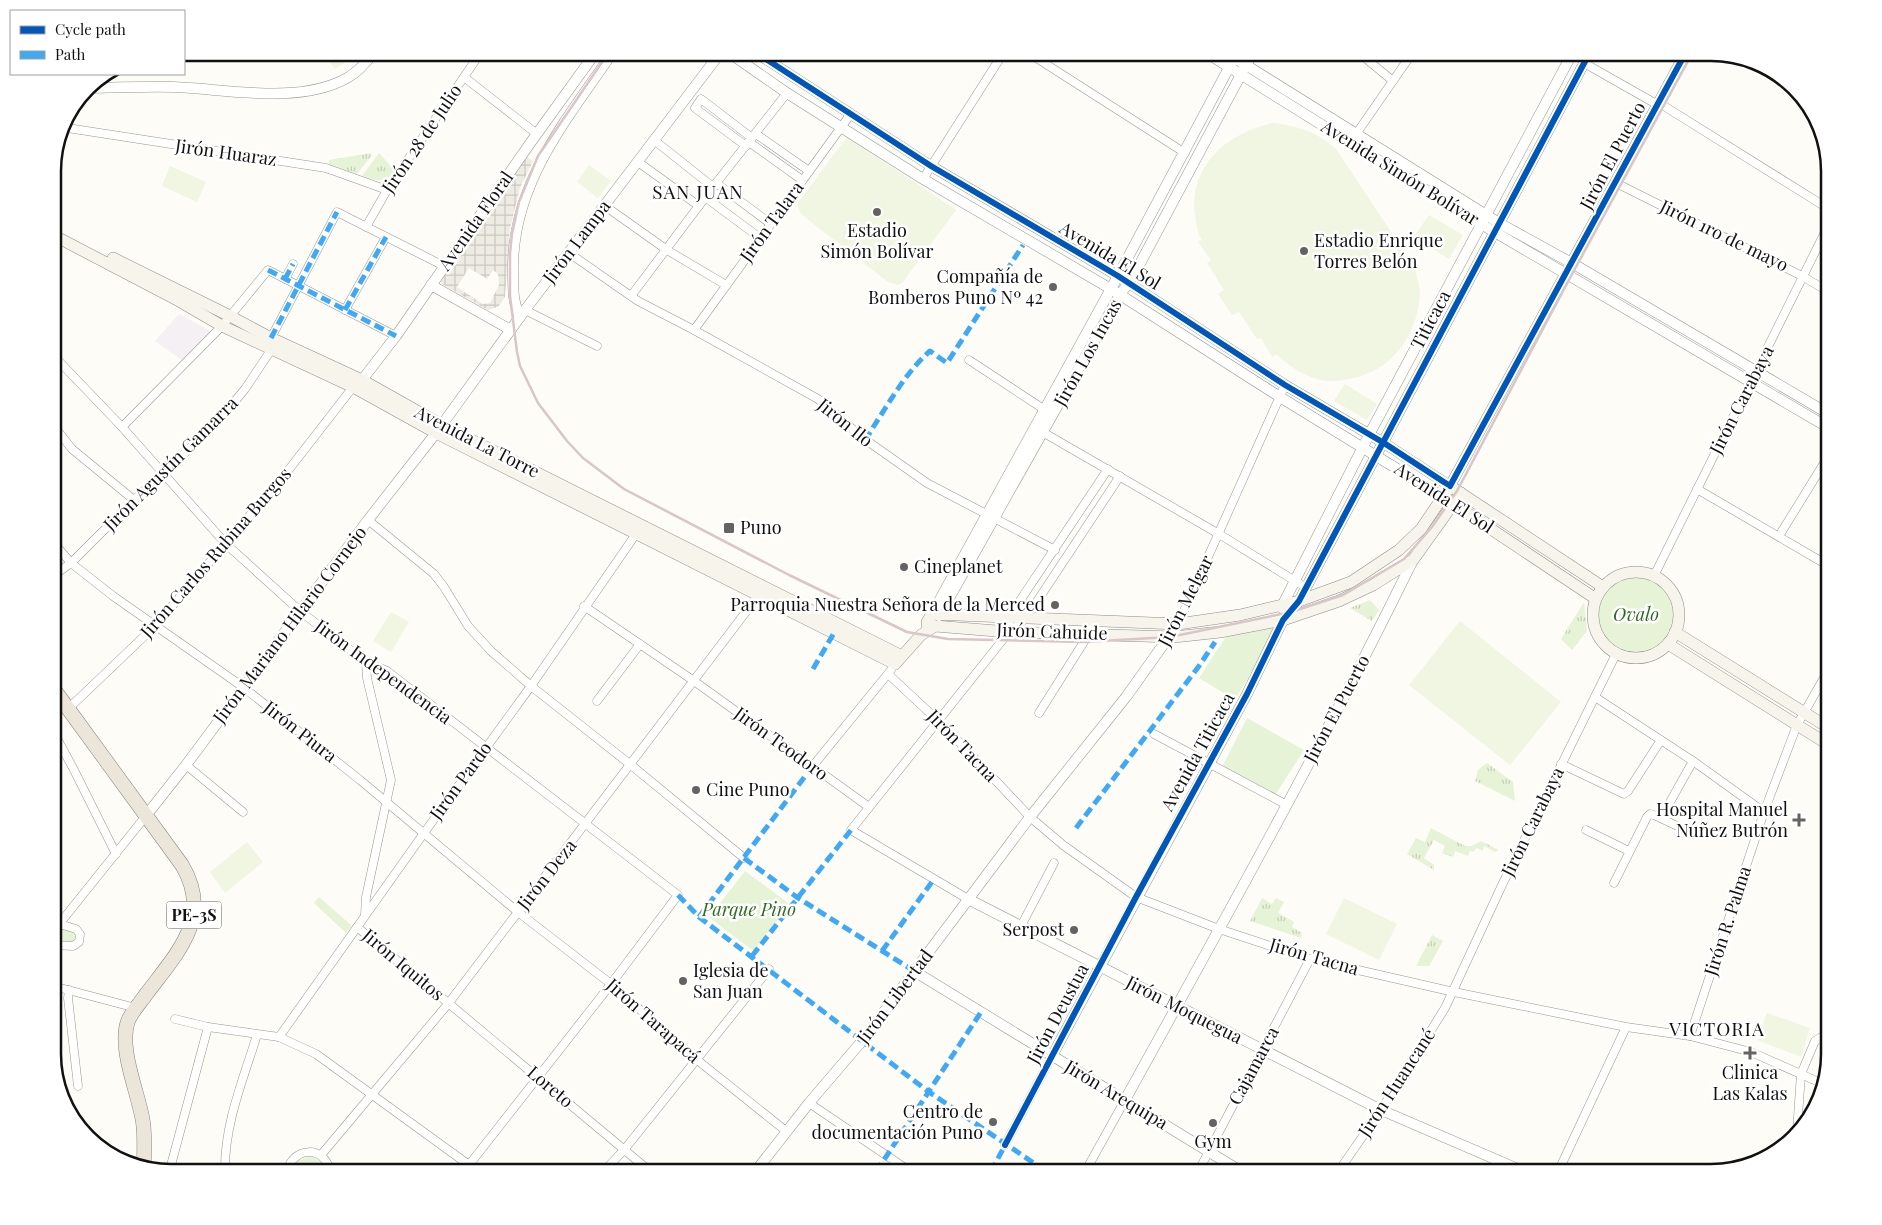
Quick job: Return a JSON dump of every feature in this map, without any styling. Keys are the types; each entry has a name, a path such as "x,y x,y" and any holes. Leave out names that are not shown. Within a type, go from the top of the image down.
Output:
{"highway":[{"name":"PE-3S","path":"61,699 189,877 195,898 195,907 187,938 180,951 128,1021 126,1047 143,1122 144,1160"}],"main road":[{"name":"Avenida La Torre","path":"61,232 230,316 273,343"},
{"name":"Avenida La Torre","path":"61,239 179,301 222,326 273,343 358,383 439,430 762,591 895,665"},
{"name":"Avenida El Sol","path":"1450,486 1603,587"},
{"path":"895,665 932,622 1026,618 1178,624 1240,615 1299,601 1351,582 1392,556 1421,529 1450,486"},
{"name":"Jirón El Puerto","path":"1413,560 1461,493"},
{"name":"Avenida El Sol","path":"1443,497 1596,599"},
{"name":"Jirón Cahuide","path":"932,622 1008,632 1170,637 1220,632 1283,620 1340,601 1373,585 1413,560"},
{"path":"1627,573 1654,576 1665,583 1673,594 1678,606 1676,632 1668,644 1644,658 1630,658 1616,654 1598,636 1593,617 1596,599 1603,587 1614,578 1627,573"},
{"path":"1676,632 1821,722"},
{"path":"1668,644 1821,740"}],"street":[{"path":"100,88 174,87 264,92 306,91 323,88 346,79 366,61"},
{"name":"Jirón 28 de Julio","path":"366,226 386,190 475,61"},
{"name":"Avenida Floral","path":"358,383 396,336 590,61"},
{"name":"Avenida Floral","path":"523,314 514,302 513,252 519,220 528,190 547,148 607,61"},
{"name":"Jirón Lampa","path":"439,430 511,330 714,61"},
{"name":"Avenida El Sol","path":"741,61 922,179 1115,292 1280,397 1443,497"},
{"name":"Avenida El Sol","path":"769,61 931,166 1118,276 1286,385 1384,443 1450,486"},
{"path":"922,179 998,61"},
{"path":"1041,61 1185,153"},
{"name":"Jirón Los Incas","path":"932,622 1115,292 1118,276 1185,153 1230,61"},
{"name":"Avenida Simón Bolívar","path":"1233,61 1241,75 1353,138 1821,423"},
{"name":"Avenida Simón Bolívar","path":"1238,61 1246,64 1353,138"},
{"name":"Jirón Los Incas","path":"1039,430 1045,410 1115,292 1128,283 1248,61"},
{"path":"1369,61 1393,81"},
{"path":"1353,138 1407,61"},
{"name":"Titicaca","path":"1283,604 1368,434 1567,61"},
{"name":"Jirón El Puerto","path":"1450,486 1681,61"},
{"path":"1584,62 1658,105 1664,106 1821,203"},
{"name":"Titicaca","path":"1283,620 1299,601 1584,62"},
{"path":"464,77 537,134"},
{"path":"631,296 787,92"},
{"path":"802,180 751,140 701,99 695,108 751,140 809,172"},
{"name":"Jirón Talara","path":"694,330 850,114"},
{"name":"Jirón Huaraz","path":"70,128 326,168 386,190"},
{"path":"654,140 714,185 771,224"},
{"path":"638,162 699,206"},
{"name":"Jirón 1ro de mayo","path":"1616,183 1821,287"},
{"path":"705,197 760,238"},
{"path":"605,206 667,250 726,285"},
{"path":"273,343 298,286 337,212 444,266"},
{"path":"345,310 386,236"},
{"name":"Jirón Carabaya","path":"1654,576 1821,241"},
{"name":"Jirón Ilo","path":"569,253 631,296 818,399 863,438 927,483 1055,550"},
{"path":"284,278 293,264"},
{"name":"Avenida Simón Bolívar","path":"1569,269 1821,409"},
{"path":"122,427 222,326 268,270 396,336"},
{"path":"432,285 511,330"},
{"path":"523,314 597,346"},
{"name":"Jirón Agustín Gamarra","path":"61,570 71,563 134,500 215,425 245,389 273,343"},
{"path":"969,360 1045,410"},
{"name":"Jirón Independencia","path":"61,363 122,427 226,544 300,611 366,662 387,671 678,895 611,984"},
{"name":"Jirón Carlos Rubina Burgos","path":"68,709 155,626 287,472 358,383"},
{"name":"Jirón Melgar","path":"1030,817 1126,697 1178,624 1286,385"},
{"name":"Jirón Mariano Hilario Cornejo","path":"145,817 186,765 368,520 439,430"},
{"path":"1039,430 1219,534 1305,587"},
{"path":"61,435 72,449 134,500"},
{"path":"1008,632 1009,618 1108,469"},
{"path":"1778,536 1821,469"},
{"path":"868,808 1008,632 1026,618 1120,476"},
{"path":"1698,489 1821,561"},
{"path":"368,520 434,574 468,626 491,651 531,686 744,858"},
{"name":"Jirón Pardo","path":"280,1037 365,915 531,686 584,606 639,529"},
{"name":"Jirón Piura","path":"61,551 71,563 155,626 243,687 388,803 518,912"},
{"name":"Jirón El Puerto","path":"1125,1100 1287,805 1413,560"},
{"name":"Jirón Deza","path":"320,1155 448,1004 762,591"},
{"path":"1283,604 1283,620"},
{"name":"Jirón Teodoro","path":"584,606 694,681 868,808"},
{"name":"Avenida Titicaca","path":"1136,897 1247,694 1283,620"},
{"path":"1039,713 1097,621"},
{"path":"597,701 640,644"},
{"name":"Jirón Carabaya","path":"1454,992 1503,883 1616,654"},
{"path":"365,915 366,897 388,803 391,780 366,678 366,662"},
{"path":"812,767 895,665"},
{"name":"Jirón Tacna","path":"895,665 938,720 1030,817 1063,845 1136,897 1219,929 1310,959 1454,992 1626,1026 1690,1036 1752,1052 1817,1081"},
{"name":"Jirón R. Palma","path":"1690,1036 1764,812 1797,725 1821,684"},
{"path":"1595,697 1693,761 1764,812"},
{"path":"1154,734 1287,805"},
{"path":"1561,764 1624,794 1628,791 1661,740"},
{"path":"61,746 116,854"},
{"path":"1661,818 1693,761"},
{"path":"186,765 243,812"},
{"name":"Jirón Moquegua","path":"868,808 851,830 968,899 1381,1110 1506,1164"},
{"path":"1614,883 1628,851 1650,814 1692,833"},
{"path":"61,917 116,854 145,817"},
{"name":"Jirón Libertad","path":"761,1164 786,1131 862,1041 1030,817"},
{"path":"1586,830 1628,851"},
{"path":"1021,926 1054,863"},
{"name":"Jirón Deustua","path":"1005,1145 1136,897"},
{"name":"Jirón Tarapacá","path":"518,912 611,984 696,1059 786,1131"},
{"path":"61,924 76,929 80,934 79,942 73,946 61,945"},
{"name":"Jirón Iquitos","path":"357,927 448,1004"},
{"name":"Cajamarca","path":"1202,1164 1310,959"},
{"path":"611,1164 624,1150 769,969"},
{"name":"Jirón Arequipa","path":"914,971 1229,1164"},
{"path":"473,1164 611,984"},
{"path":"61,988 136,1008"},
{"path":"69,990 68,998 78,1086"},
{"name":"Jirón Huancané","path":"1344,1164 1381,1110 1454,992"},
{"name":"Loreto","path":"448,1004 641,1164"},
{"path":"174,1019 208,1027 280,1037 316,1054 462,1164"},
{"path":"1562,1164 1626,1026"},
{"path":"171,1164 208,1027"},
{"path":"225,1164 224,1154 231,1118 258,1035"},
{"path":"1798,1120 1801,1074 1815,1042 1821,1037"},
{"path":"1089,1164 1125,1100"},
{"path":"809,1103 899,1164"},
{"path":"290,1164 292,1160 300,1154 311,1152 320,1155 327,1164"}],"shaded area":[{"path":"527,157 533,161 520,188 510,228 505,297 498,307 488,310 442,284 441,281","holes":["469,268 487,279 493,270 498,274 499,285 490,303 483,304 457,287"]},
{"path":"179,314 212,332 183,361 155,341"}],"green space":[{"path":"329,61 346,61 335,69"},
{"name":"Estadio Enrique Torres Belón","path":"1273,123 1307,131 1322,138 1336,149 1415,268 1420,290 1420,300 1408,337 1384,364 1362,376 1326,381 1299,371 1276,354 1272,357 1261,338 1257,339 1239,312 1232,315 1218,294 1224,290 1207,263 1211,260 1198,242 1202,239 1199,235 1194,213 1196,189 1201,174 1209,161 1218,150 1230,141 1258,127"},
{"name":"Estadio Simón Bolívar","path":"847,137 956,210 902,283 898,285 888,282 801,214 797,204"},
{"path":"371,153 372,155 357,174 329,164 329,160"},
{"path":"379,153 395,171 384,180 362,176"},
{"path":"589,165 611,181 598,198 577,182"},
{"path":"170,166 206,182 197,202 162,186"},
{"path":"1429,215 1463,235 1449,259 1414,237"},
{"path":"1345,384 1377,404 1367,420 1334,401"},
{"name":"Ovalo","path":"1636,577 1651,580 1663,588 1671,600 1674,615 1671,630 1663,642 1651,650 1636,653 1621,650 1609,642 1601,630 1598,615 1601,600 1609,588 1621,580"},
{"path":"1370,600 1379,610 1372,621 1350,608"},
{"path":"1584,602 1587,631 1572,650 1561,639"},
{"path":"391,612 409,622 391,652 373,641"},
{"path":"1460,621 1561,702 1510,765 1409,685"},
{"path":"1281,622 1235,700 1199,678 1227,635"},
{"path":"1247,718 1304,750 1274,797 1221,769"},
{"path":"1487,763 1513,782 1515,801 1475,781 1478,770"},
{"path":"1431,828 1465,846 1472,846 1481,841 1499,850 1495,852 1484,846 1483,851 1477,848 1473,852 1470,851 1468,856 1455,851 1453,857 1442,853 1445,846 1434,840 1424,858 1434,865 1434,870 1407,854 1416,838 1425,842"},
{"path":"247,842 263,862 225,893 210,872"},
{"name":"Parque Pino","path":"745,871 787,902 788,906 754,950 710,918"},
{"path":"319,897 352,926 346,933 314,903"},
{"path":"1262,898 1272,904 1276,898 1284,902 1278,913 1294,922 1292,927 1302,933 1301,938 1250,921"},
{"path":"1344,898 1397,924 1379,960 1326,934"},
{"path":"61,927 80,935 73,945 61,944"},
{"path":"1432,935 1443,941 1429,966 1416,966"},
{"path":"1767,1013 1810,1028 1801,1057 1757,1040"},
{"path":"303,1158 316,1158 322,1164 296,1164"}],"railway":[{"path":"603,61 538,156 519,202 510,254 510,296 520,366 538,403 567,441 583,458 624,489 789,575 907,632 948,639 1083,642 1170,637 1291,612 1343,595 1404,559 1432,527 1457,491 1688,61"}],"marked path":[{"path":"271,338 337,212"},
{"path":"345,310 386,237"},
{"path":"866,441 890,400 913,369 930,351 947,363 1023,245"},
{"path":"285,279 293,264"},
{"path":"268,270 396,336"},
{"path":"813,669 834,633"},
{"path":"1076,828 1199,666 1215,642"},
{"path":"699,917 812,767"},
{"path":"752,956 851,830"},
{"path":"744,858 798,898 914,971"},
{"path":"882,951 934,879"},
{"path":"678,895 699,917 929,1092 1035,1164"},
{"path":"881,1164 981,1012"},
{"path":"995,1164 1005,1145"}],"cycle path":[{"path":"769,61 931,166 1118,276 1285,385 1384,443 1450,486 1681,61"},
{"path":"1005,1145 1136,897 1247,694 1283,620 1299,601 1585,61"}],"place":[{"name":"Estadio Simón Bolívar","path":"877,212"},
{"name":"Estadio Enrique Torres Belón","path":"1304,251"},
{"name":"Compañía de Bomberos Puno Nº 42","path":"1053,287"},
{"name":"Puno","path":"729,528"},
{"name":"Cineplanet","path":"904,567"},
{"name":"Parroquia Nuestra Señora de la Merced","path":"1055,605"},
{"name":"Cine Puno","path":"696,790"},
{"name":"Hospital Manuel Núñez Butrón","path":"1799,820"},
{"name":"Serpost","path":"1074,930"},
{"name":"Iglesia de San Juan","path":"683,981"},
{"name":"Clinica Las Kalas","path":"1750,1053"},
{"name":"Centro de documentación Puno","path":"993,1122"},
{"name":"Gym","path":"1213,1123"}],"district":[{"name":"SAN JUAN","path":"698,192"},
{"name":"VICTORIA","path":"1717,1029"}]}
